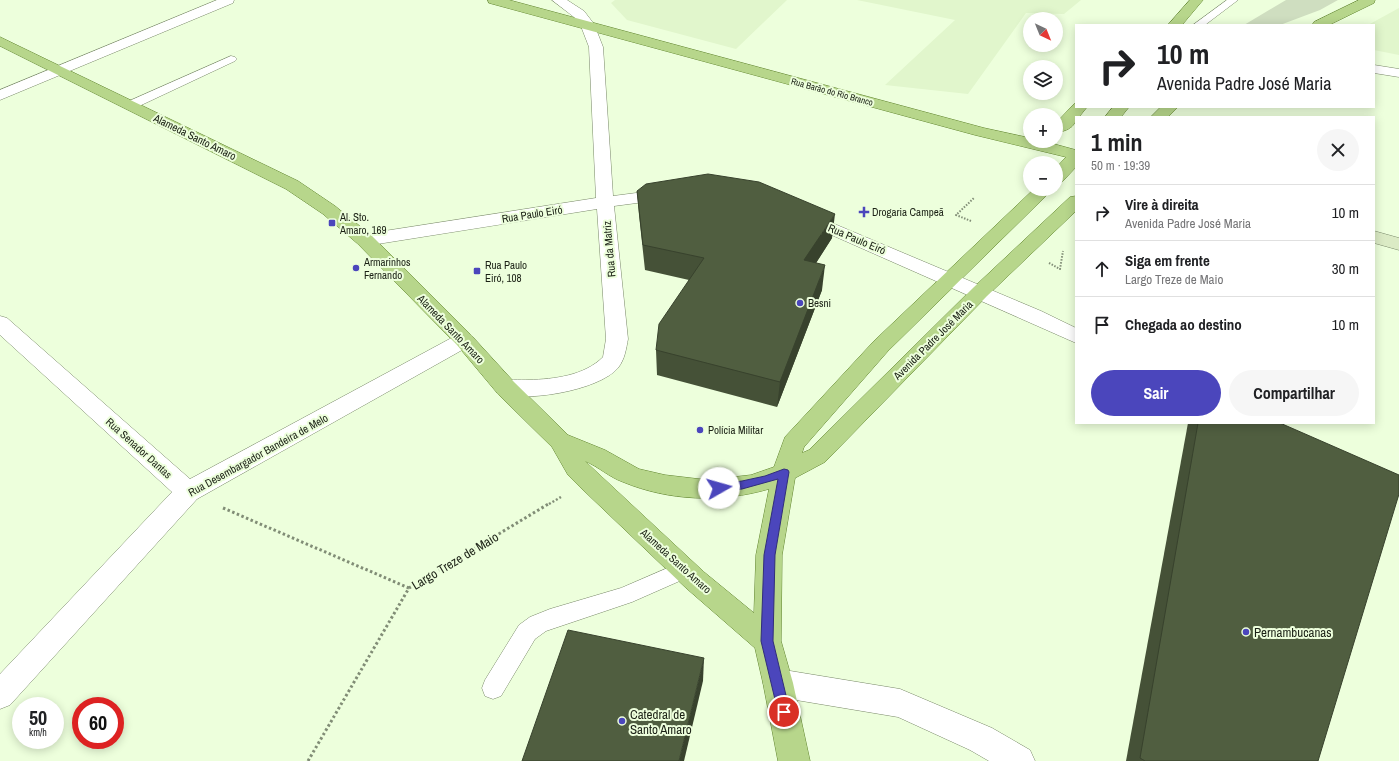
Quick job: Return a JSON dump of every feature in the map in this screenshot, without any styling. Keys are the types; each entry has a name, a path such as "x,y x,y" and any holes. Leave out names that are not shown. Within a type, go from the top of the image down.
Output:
{"main road":[{"name":"Rua Barão do Rio Branco","path":"494,0 584,20 981,132 1039,145 1075,156"},
{"path":"1176,24 1197,0"},
{"path":"1321,24 1369,0"},
{"name":"Alameda Santo Amaro","path":"0,41 292,185 329,210 365,240 464,340 506,388 560,441 577,468 589,480 684,570 767,641"},
{"path":"1063,125 1078,108"},
{"path":"1114,116 1121,108"},
{"path":"1160,116 1169,108"},
{"path":"981,132 1023,132"},
{"path":"1063,170 1075,157"},
{"path":"794,761 778,683 767,641 769,555 784,472 792,443 881,346 1037,196"},
{"name":"Avenida Padre José Maria","path":"560,441 596,456 630,475 665,485 719,488 761,481 784,472 817,456 980,292 1075,202"}],"street":[{"path":"0,95 228,0"},
{"path":"558,0 584,20"},
{"name":"Rua da Matriz","path":"506,388 540,388 565,385 586,379 603,369 613,359 617,339 605,202 596,47 584,20 580,0"},
{"path":"1375,69 1399,73"},
{"name":"Rua Paulo Eiró","path":"365,240 605,202 680,192"},
{"name":"Rua Paulo Eiró","path":"790,210 980,292 1075,336"},
{"path":"1375,237 1399,244"},
{"name":"Rua Senador Dantas","path":"0,323 188,492"},
{"name":"Rua Desembargador Bandeira de Melo","path":"0,695 188,492 464,340"},
{"path":"778,683 900,703 981,739 1019,761"}],"lane":[{"path":"1199,24 1233,0"},
{"path":"131,105 231,60"},
{"path":"493,688 527,632 538,624 625,596 684,570"}],"path":[{"path":"973,222 956,215 974,198"},
{"path":"1047,262 1060,269"},
{"name":"Largo Treze de Maio","path":"308,761 409,588 589,480"},
{"path":"188,492 409,588"}],"shaded area":[{"path":"615,0 787,0 736,49 627,20 611,3"},
{"path":"857,0 1081,0 1064,14 1063,12 1023,12 1023,17 968,94 885,85 955,20"},
{"path":"1286,0 1338,0 1320,10 1283,24 1246,24"},
{"path":"1399,8 1399,55 1375,50 1375,24 1370,24"}],"building":[{"path":"708,174 759,182 835,214 804,260 825,265 780,382 656,350 659,324 704,258 643,245 637,191 646,184"},
{"name":"Pernambucanas","path":"1198,424 1282,424 1399,475 1399,494 1318,761 1145,761 1140,758"},
{"name":"Catedral de Santo Amaro","path":"568,630 704,658 679,761 522,761"}],"place":[{"name":"Drogaria Campeã","path":"864,212"},
{"name":"Al. Sto. Amaro, 169","path":"332,223"},
{"name":"Armarinhos Fernando","path":"356,268"},
{"name":"Rua Paulo Eiró, 108","path":"477,271"},
{"name":"Besni","path":"800,303"},
{"name":"Polícia Militar","path":"700,430"},
{"name":"Pernambucanas","path":"1246,632"},
{"name":"Catedral de Santo Amaro","path":"622,721"}],"route":[{"path":"719,488 767,480 784,472 769,555 767,641 784,712"}]}
